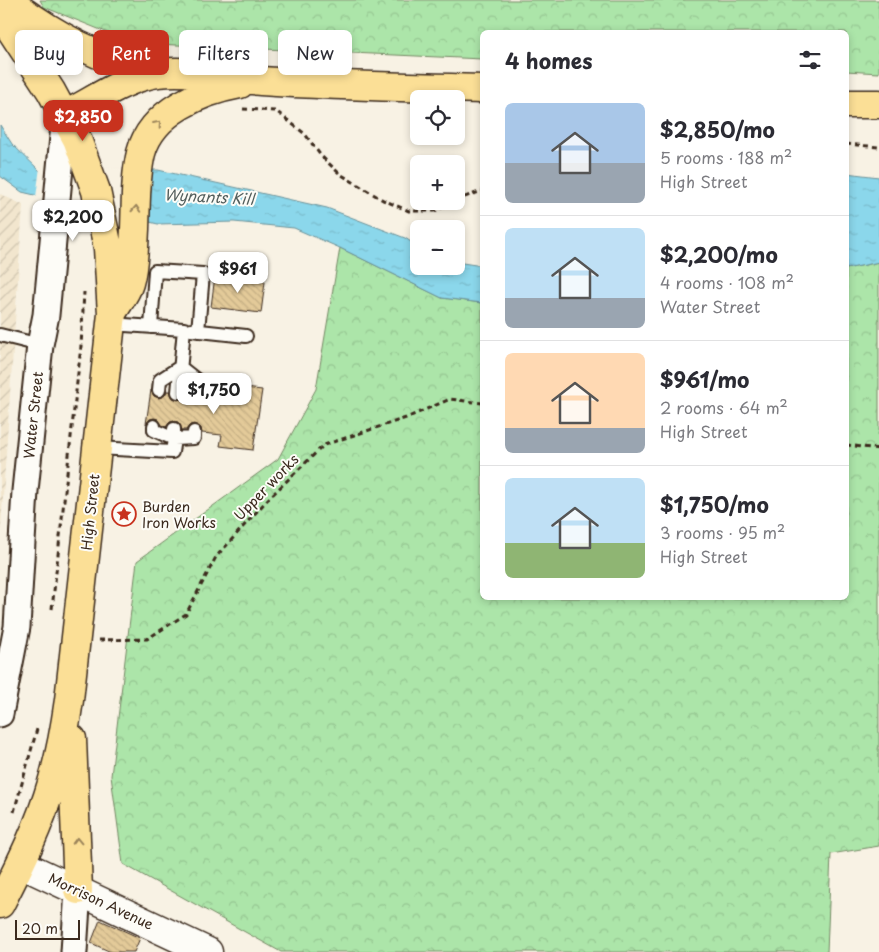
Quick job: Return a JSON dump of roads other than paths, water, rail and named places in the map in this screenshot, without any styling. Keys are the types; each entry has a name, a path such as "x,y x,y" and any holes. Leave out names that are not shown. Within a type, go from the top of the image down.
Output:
{"main road":[{"path":"7,0 50,30 93,52"},
{"path":"0,13 52,91 65,115 73,164 96,191 121,249 129,283 111,319"},
{"path":"169,73 262,81 480,89"},
{"path":"65,115 124,84 152,75"},
{"path":"121,249 141,151 148,136 159,121 191,100 213,91 262,81"},
{"path":"849,104 879,104"},
{"name":"High Street","path":"0,904 21,864 52,784 62,744 76,641 111,319"},
{"path":"69,700 78,890"}],"street":[{"name":"Water Street","path":"0,714 17,627 25,491 40,345 73,164"},
{"name":"Morrison Avenue","path":"21,864 208,952"},
{"path":"74,952 78,890"}],"lane":[{"path":"151,327 155,271 203,274 198,331"},
{"path":"111,319 151,327 246,336"},
{"path":"178,392 184,329"},
{"path":"0,335 40,345"},
{"path":"159,390 160,380 180,367"},
{"path":"180,367 199,382 197,395"},
{"path":"154,426 154,430 194,438 194,432"},
{"path":"97,448 172,452 174,434"}],"water":[{"name":"Wynants Kill","path":"0,125 12,144 40,171 158,170 327,208 410,241 410,275 465,275 465,263 480,266 480,303 442,298 340,248 294,228 234,222 158,224 22,192 0,176"},
{"path":"849,173 879,177 879,262 849,268"}],"place":[{"name":"Burden Iron Works","path":"124,514"}]}
